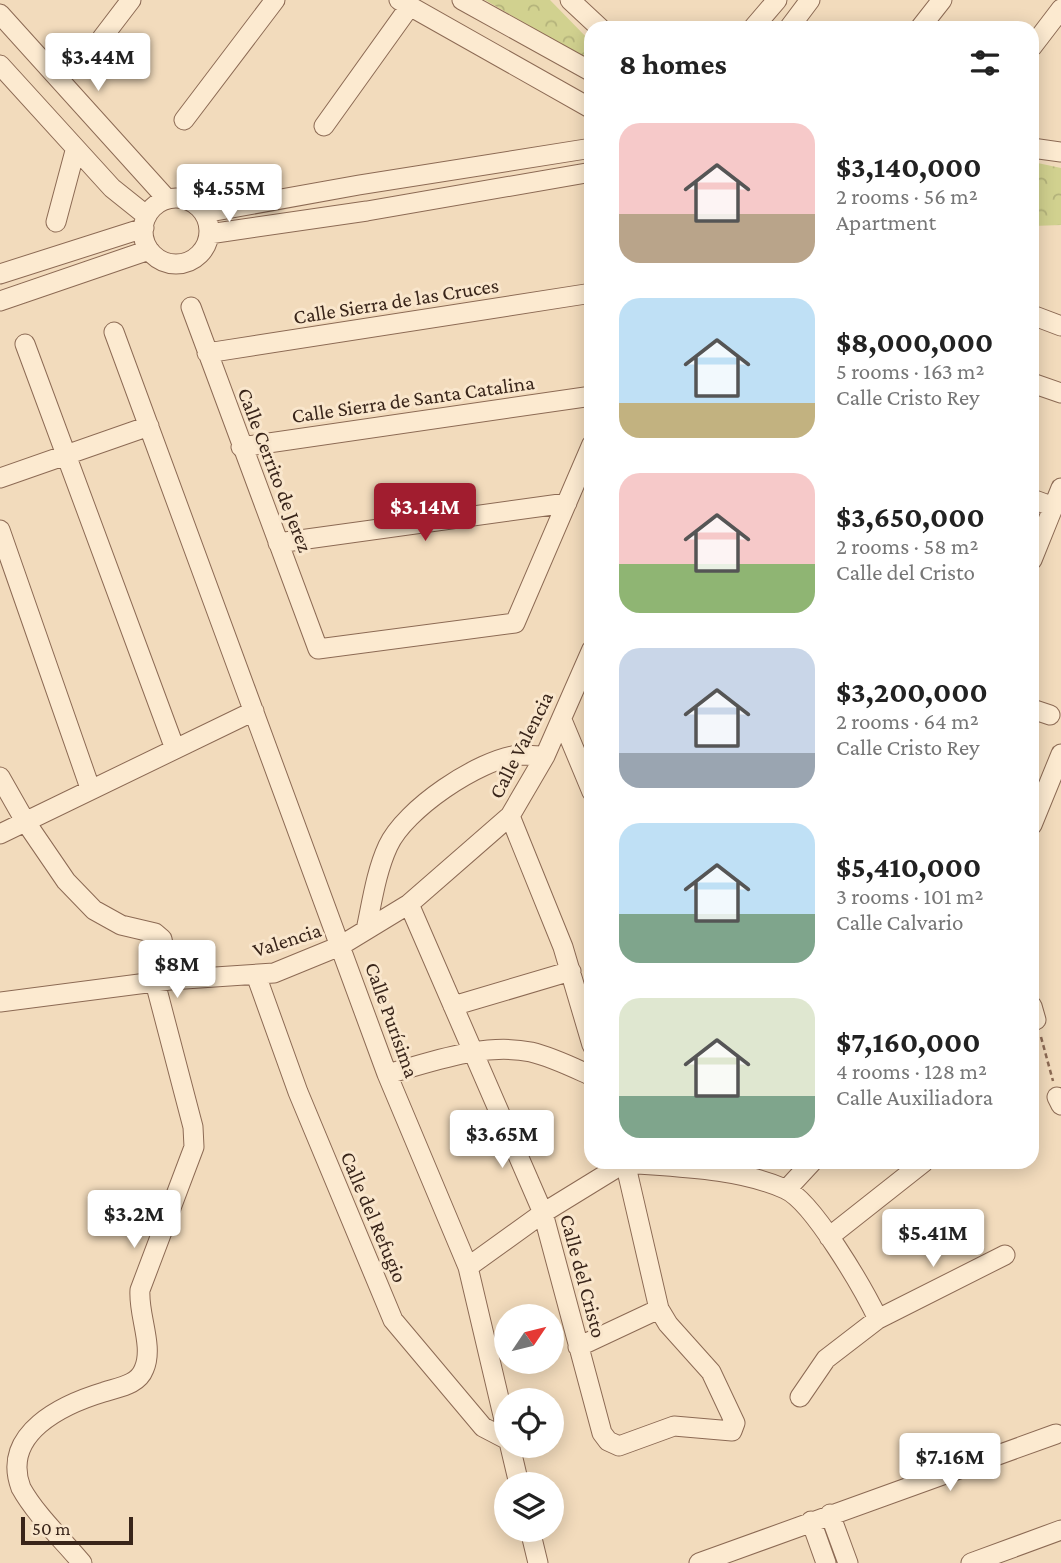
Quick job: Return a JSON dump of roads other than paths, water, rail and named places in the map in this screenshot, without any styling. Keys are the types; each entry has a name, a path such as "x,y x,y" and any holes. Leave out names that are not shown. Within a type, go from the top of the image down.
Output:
{"street":[{"path":"102,38 131,0"},
{"path":"184,120 275,0"},
{"path":"462,0 584,68"},
{"path":"570,0 592,21"},
{"path":"759,21 777,0"},
{"path":"794,21 810,0"},
{"path":"926,21 942,0"},
{"path":"324,126 405,3 584,104"},
{"path":"1039,38 1061,9"},
{"path":"0,14 167,200 192,202 204,214 209,234 204,250 193,260 161,261 149,250 145,222 75,151 0,65"},
{"path":"204,214 359,185 584,149"},
{"path":"1039,149 1061,152"},
{"path":"56,222 75,151"},
{"path":"209,234 584,173"},
{"path":"0,274 145,222 167,200"},
{"path":"0,301 149,250"},
{"name":"Calle Sierra de las Cruces","path":"207,353 584,294"},
{"name":"Calle Cerrito de Jerez","path":"191,307 318,649 515,623 567,503"},
{"path":"1039,318 1061,326"},
{"name":"Calle Purísima","path":"114,332 387,1074 468,1267 497,1388"},
{"path":"25,344 175,749"},
{"path":"1039,385 1061,393"},
{"name":"Calle Sierra de Santa Catalina","path":"241,447 584,397"},
{"path":"0,478 149,426"},
{"path":"278,543 567,503 584,463"},
{"path":"1039,498 1057,497 1039,542"},
{"path":"0,530 90,788"},
{"name":"Calle Valencia","path":"442,878 510,816 545,756 584,668"},
{"path":"0,834 90,788 254,711"},
{"path":"562,720 584,773"},
{"path":"1039,808 1061,754"},
{"path":"366,930 377,876 388,844 412,813 452,783 499,761 518,755 545,756"},
{"path":"0,777 25,821 66,881 94,910 121,925 155,933 162,939 163,981 193,1127 194,1147 141,1290 139,1303 148,1357 144,1371 135,1382 69,1403 40,1420 22,1435 13,1452 14,1470 20,1488 82,1563"},
{"path":"510,816 571,971 584,1017"},
{"name":"Valencia","path":"0,1002 163,981 256,975 306,962 340,946 409,904 442,878"},
{"name":"Calle del Cristo","path":"409,904 543,1213 602,1433 608,1441 618,1446 674,1426 729,1433 735,1428 711,1372 668,1324 659,1309"},
{"path":"453,1006 571,971"},
{"name":"Calle del Refugio","path":"256,975 298,1092 393,1320 483,1427 494,1433"},
{"path":"387,1074 473,1051 509,1049 532,1052 584,1073"},
{"path":"468,1267 543,1213 614,1169"},
{"path":"578,1347 659,1309 627,1169"},
{"path":"718,1169 787,1189 829,1237 860,1281 878,1319"},
{"path":"787,1189 806,1169"},
{"path":"829,1237 915,1169"},
{"path":"800,1397 826,1359 878,1319 1005,1255"},
{"path":"699,1563 1056,1434"},
{"path":"830,1514 848,1563"},
{"path":"811,1521 826,1563"},
{"path":"971,1563 1061,1530"},
{"path":"533,1542 538,1563"}]}
